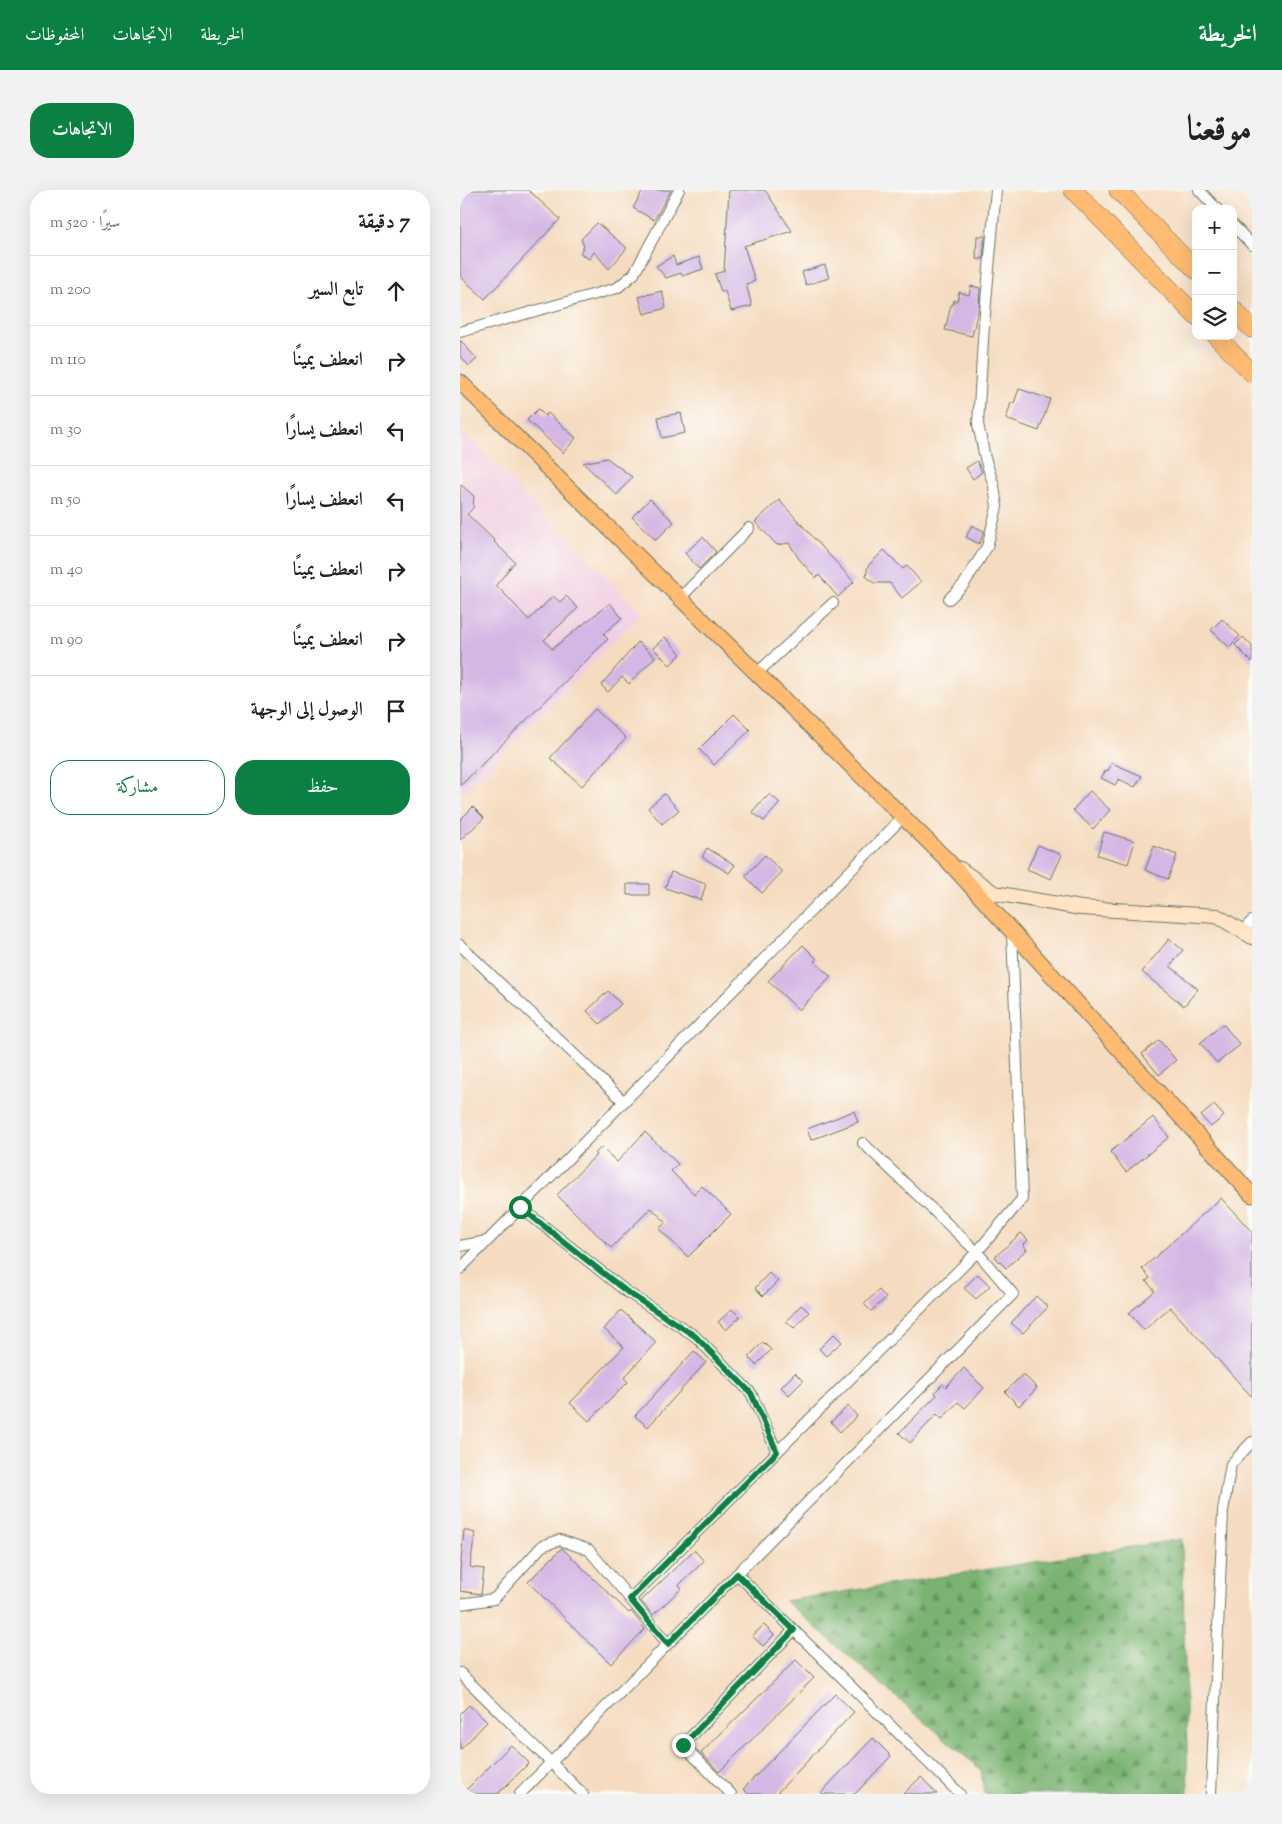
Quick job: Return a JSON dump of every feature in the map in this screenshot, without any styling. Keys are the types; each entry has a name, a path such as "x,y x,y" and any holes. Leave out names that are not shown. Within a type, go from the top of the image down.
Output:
{"highway":[{"path":"1073,190 1192,312"},
{"path":"1118,190 1192,266"},
{"path":"1237,313 1252,329"},
{"path":"1220,340 1252,374"}],"main road":[{"path":"460,382 947,860 1252,1195"}],"street":[{"path":"460,332 617,288 634,274 679,190"},
{"path":"949,599 964,584 987,547 997,506 994,486 985,458 978,424 984,324 996,190"},
{"path":"1199,190 1213,205"},
{"path":"1237,229 1252,245"},
{"path":"680,598 749,528"},
{"path":"757,673 833,603"},
{"path":"460,1269 904,817"},
{"path":"947,860 994,893 1081,908 1217,916 1249,930"},
{"path":"630,1599 977,1252 1022,1199 1012,932"},
{"path":"460,945 624,1102"},
{"path":"520,1794 1013,1294 977,1252 863,1143"},
{"path":"520,1207 627,1292 695,1336 751,1393 777,1452"},
{"path":"460,1246 487,1241"},
{"path":"1211,1794 1223,1512 1231,1464 1252,1442"},
{"path":"460,1604 494,1599 542,1546 560,1540 589,1550 668,1644"},
{"path":"737,1574 960,1794"},
{"path":"731,1794 683,1745 794,1630"},
{"path":"460,1673 583,1794"}],"shaded area":[{"path":"460,430 642,613 460,796"}],"green space":[{"path":"1182,1539 1188,1794 984,1794 981,1770 785,1601"}],"building":[{"path":"460,190 528,190 560,219 485,299 460,276"},
{"path":"643,190 671,190 654,220 633,208"},
{"path":"729,190 765,190 792,231 744,246 755,281 746,284 752,306 731,311 725,291 721,292 715,274 724,271"},
{"path":"597,223 627,248 609,269 594,252 589,259 580,253 584,246 581,239"},
{"path":"977,236 985,236 983,259 976,259"},
{"path":"673,256 676,265 699,257 703,269 682,276 681,273 666,278 656,266"},
{"path":"825,265 829,278 806,285 802,272"},
{"path":"971,286 980,288 979,307 972,336 945,330 951,305 953,305 954,300 957,301 959,292 969,295"},
{"path":"662,291 666,308 644,314 639,297"},
{"path":"460,340 477,359 469,366 460,356"},
{"path":"1019,389 1050,399 1039,431 1006,419 1011,403 1014,403"},
{"path":"538,409 545,416 548,413 576,438 563,453 527,420"},
{"path":"681,413 685,433 662,438 658,417"},
{"path":"607,458 632,477 617,495 583,463"},
{"path":"977,461 982,472 973,479 966,468"},
{"path":"460,484 474,496 473,508 467,514 515,562 496,585 529,620 553,596 560,602 566,596 578,608 544,640 552,649 610,603 622,618 603,634 608,639 460,786"},
{"path":"650,499 674,522 656,540 632,517"},
{"path":"779,500 854,582 838,597 819,575 816,578 799,559 789,543 777,545 755,522"},
{"path":"972,525 984,531 979,544 966,537"},
{"path":"703,537 716,552 699,569 685,553"},
{"path":"884,550 903,569 907,566 921,582 902,598 890,583 874,583 866,576 868,566"},
{"path":"1222,619 1240,636 1229,647 1211,630"},
{"path":"665,637 681,654 670,665 653,648"},
{"path":"1243,637 1252,646 1252,662 1235,645"},
{"path":"638,642 655,657 629,684 622,677 608,692 601,685"},
{"path":"595,709 626,738 582,786 550,758"},
{"path":"734,714 750,730 714,765 699,749"},
{"path":"1112,763 1142,776 1135,787 1119,779 1115,785 1101,778 1106,770 1108,771"},
{"path":"1090,791 1110,810 1093,829 1073,810"},
{"path":"664,794 679,810 662,824 648,808"},
{"path":"770,794 780,803 764,821 752,812"},
{"path":"473,807 484,818 460,840 460,820"},
{"path":"1104,832 1135,841 1128,864 1097,855"},
{"path":"1038,845 1062,855 1051,879 1027,869"},
{"path":"1154,846 1177,855 1168,879 1145,870"},
{"path":"707,848 735,865 729,873 702,857"},
{"path":"765,855 782,872 762,893 745,876"},
{"path":"671,872 706,884 701,900 665,888"},
{"path":"627,884 649,884 649,895 627,895"},
{"path":"1169,939 1183,950 1170,966 1198,989 1184,1006 1142,972"},
{"path":"803,945 817,959 814,961 831,977 799,1010 768,981"},
{"path":"608,991 621,1004 600,1024 587,1011"},
{"path":"1223,1024 1240,1045 1217,1063 1200,1043"},
{"path":"1159,1040 1176,1060 1159,1075 1142,1054"},
{"path":"1214,1105 1224,1116 1211,1127 1201,1116"},
{"path":"854,1111 858,1122 811,1140 807,1129"},
{"path":"1153,1117 1169,1137 1126,1172 1110,1152"},
{"path":"645,1132 678,1164 671,1171 694,1194 702,1186 731,1214 688,1257 659,1229 666,1222 651,1208 611,1248 557,1195 596,1155 601,1147 617,1162"},
{"path":"1221,1198 1252,1232 1252,1397 1170,1307 1144,1330 1129,1313 1155,1291 1146,1281 1150,1278 1142,1269"},
{"path":"1021,1233 1028,1240 1023,1245 1027,1249 1006,1268 995,1257"},
{"path":"769,1273 778,1281 763,1296 755,1288"},
{"path":"978,1274 990,1286 976,1299 964,1288"},
{"path":"879,1290 886,1298 871,1311 864,1304"},
{"path":"1036,1296 1048,1307 1023,1333 1011,1323"},
{"path":"801,1305 809,1312 794,1328 786,1321"},
{"path":"732,1309 740,1317 726,1330 718,1322"},
{"path":"621,1310 656,1342 624,1378 628,1382 589,1421 570,1403 624,1347 604,1329"},
{"path":"834,1334 842,1342 826,1356 819,1349"},
{"path":"763,1342 771,1350 756,1365 748,1357"},
{"path":"694,1351 706,1362 648,1427 635,1416"},
{"path":"964,1368 984,1388 965,1408 958,1402 942,1419 937,1414 910,1443 899,1433 937,1395 935,1392 943,1384 946,1387"},
{"path":"795,1373 803,1381 789,1395 781,1387"},
{"path":"1023,1374 1037,1388 1019,1406 1005,1392"},
{"path":"848,1406 857,1416 840,1432 831,1422"},
{"path":"464,1530 475,1533 470,1567 484,1569 481,1594 460,1591"},
{"path":"562,1548 629,1613 631,1611 645,1629 611,1664 528,1582"},
{"path":"694,1550 704,1561 679,1585 682,1588 653,1615 641,1601"},
{"path":"764,1625 774,1635 763,1646 752,1636"},
{"path":"796,1660 814,1678 719,1772 701,1753"},
{"path":"835,1694 854,1712 776,1794 748,1794 743,1789"},
{"path":"469,1705 487,1722 460,1750 460,1714"},
{"path":"873,1738 891,1756 855,1794 820,1794"},
{"path":"511,1745 529,1763 498,1794 462,1794"},
{"path":"921,1777 937,1794 903,1794"}],"route":[{"path":"520,1207 627,1292 695,1336 751,1393 777,1452 630,1599 668,1644 737,1574 794,1630 683,1745"}]}
